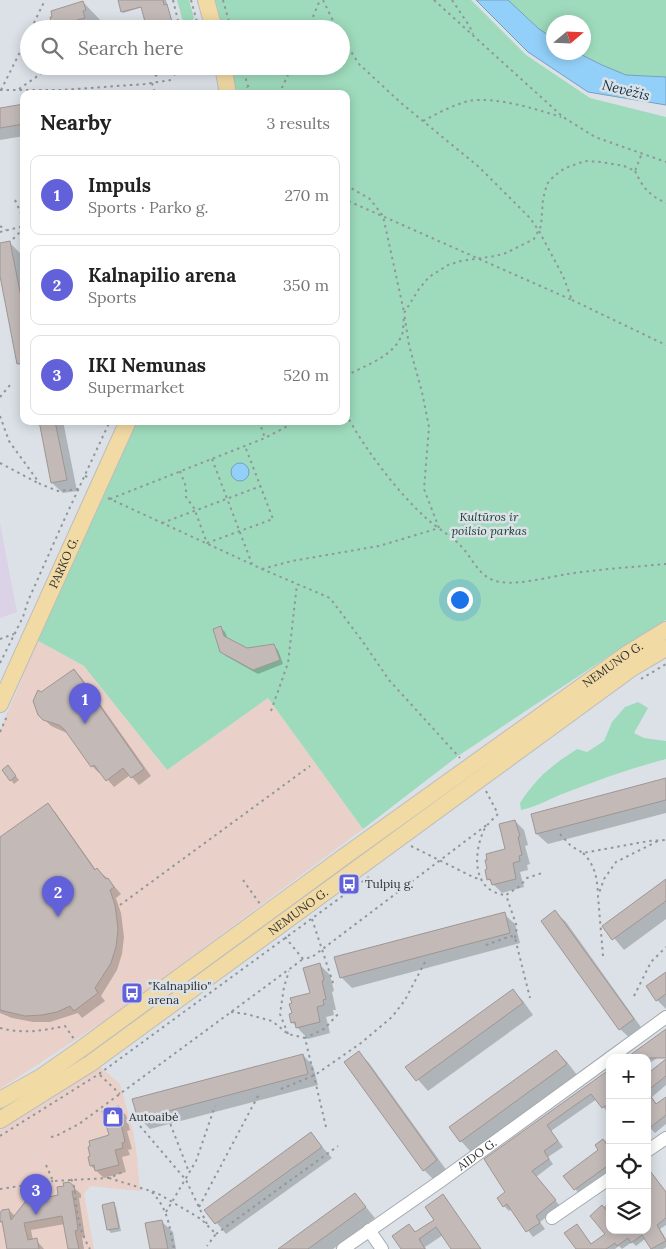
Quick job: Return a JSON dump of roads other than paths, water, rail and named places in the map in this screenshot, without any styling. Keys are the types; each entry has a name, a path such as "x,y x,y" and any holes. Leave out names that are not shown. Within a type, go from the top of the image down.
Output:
{"main road":[{"path":"206,0 212,20"},
{"path":"225,75 227,90"},
{"name":"PARKO G.","path":"0,704 102,490 126,425"},
{"name":"NEMUNO G.","path":"0,1120 91,1063 474,773 627,654 666,630"},
{"name":"NEMUNO G.","path":"0,1100 41,1076 81,1049 322,873 632,668 666,648"}],"street":[{"name":"AIDO G.","path":"615,1054 666,1017"},
{"name":"AIDO G.","path":"343,1249 606,1061"},
{"path":"651,1148 666,1138"},
{"path":"552,1218 606,1181"},
{"path":"369,1230 382,1249"}],"water":[{"name":"Nevėžis","path":"476,0 508,0 546,34 546,60 591,60 626,75 666,77 666,105 588,92 528,52"},
{"path":"240,463 246,466 249,472 246,478 240,481 234,478 231,472 234,466"}],"place":[{"name":"Impuls","path":"85,724"},
{"name":"Tulpių g.","path":"349,884"},
{"name":"Kalnapilio arena","path":"58,917"},
{"name":"\"Kalnapilio\" arena","path":"132,993"},
{"name":"Autoaibė","path":"113,1117"},
{"name":"IKI Nemunas","path":"36,1215"}],"park label":[{"name":"Kultūros ir poilsio parkas","path":"489,524"}]}
